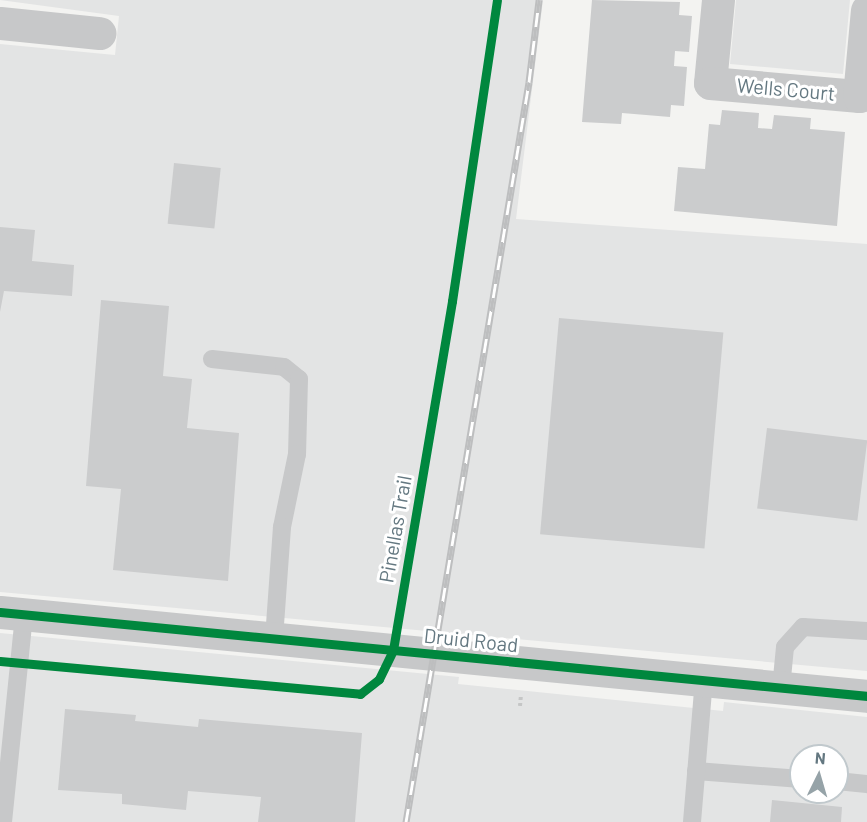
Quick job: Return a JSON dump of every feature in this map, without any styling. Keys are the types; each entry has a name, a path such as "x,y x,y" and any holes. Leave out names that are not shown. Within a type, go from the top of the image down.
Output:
{"street":[{"name":"Wells Court","path":"718,0 710,83 859,96 867,10"},
{"path":"0,23 99,33"},
{"name":"Druid Road","path":"12,613 867,696"}],"lane":[{"path":"212,359 284,367 299,379 297,454 282,527 273,639"},
{"path":"3,822 12,613"},
{"path":"781,687 785,647 803,627 867,631"},
{"path":"692,822 704,680"},
{"path":"696,771 789,778"},
{"path":"849,782 867,784"}],"shaded area":[{"path":"0,0 543,0 516,219 867,244 867,671 0,592 0,44 115,55 119,16"},
{"path":"736,0 850,0 843,74 730,64"},
{"path":"0,633 459,677 458,684 723,711 724,702 867,717 867,822 0,822"}],"building":[{"path":"592,0 680,2 679,15 692,16 689,52 675,51 674,66 687,67 684,106 671,105 670,117 622,113 621,124 582,122"},
{"path":"722,110 759,113 758,128 772,129 774,115 811,118 810,129 845,132 837,226 674,211 678,167 705,169 709,124 720,125"},
{"path":"174,163 221,168 214,229 168,224"},
{"path":"0,227 35,230 32,261 74,265 72,296 4,291 0,312"},
{"path":"101,300 169,306 163,376 192,379 187,428 239,433 228,581 113,570 121,489 86,486"},
{"path":"559,318 723,332 704,549 540,534"},
{"path":"767,428 867,440 857,521 757,508"},
{"path":"65,709 136,715 135,721 198,727 199,719 362,733 355,822 258,822 261,797 188,791 186,810 122,804 122,794 58,790"},
{"path":"772,800 789,802 789,804 842,807 841,822 770,822"}],"railway":[{"path":"406,822 529,82 539,0"}],"cycle path":[{"name":"Pinellas Trail","path":"0,661 360,694 379,679 393,650 452,301 497,0"},
{"path":"0,612 867,696"}]}
